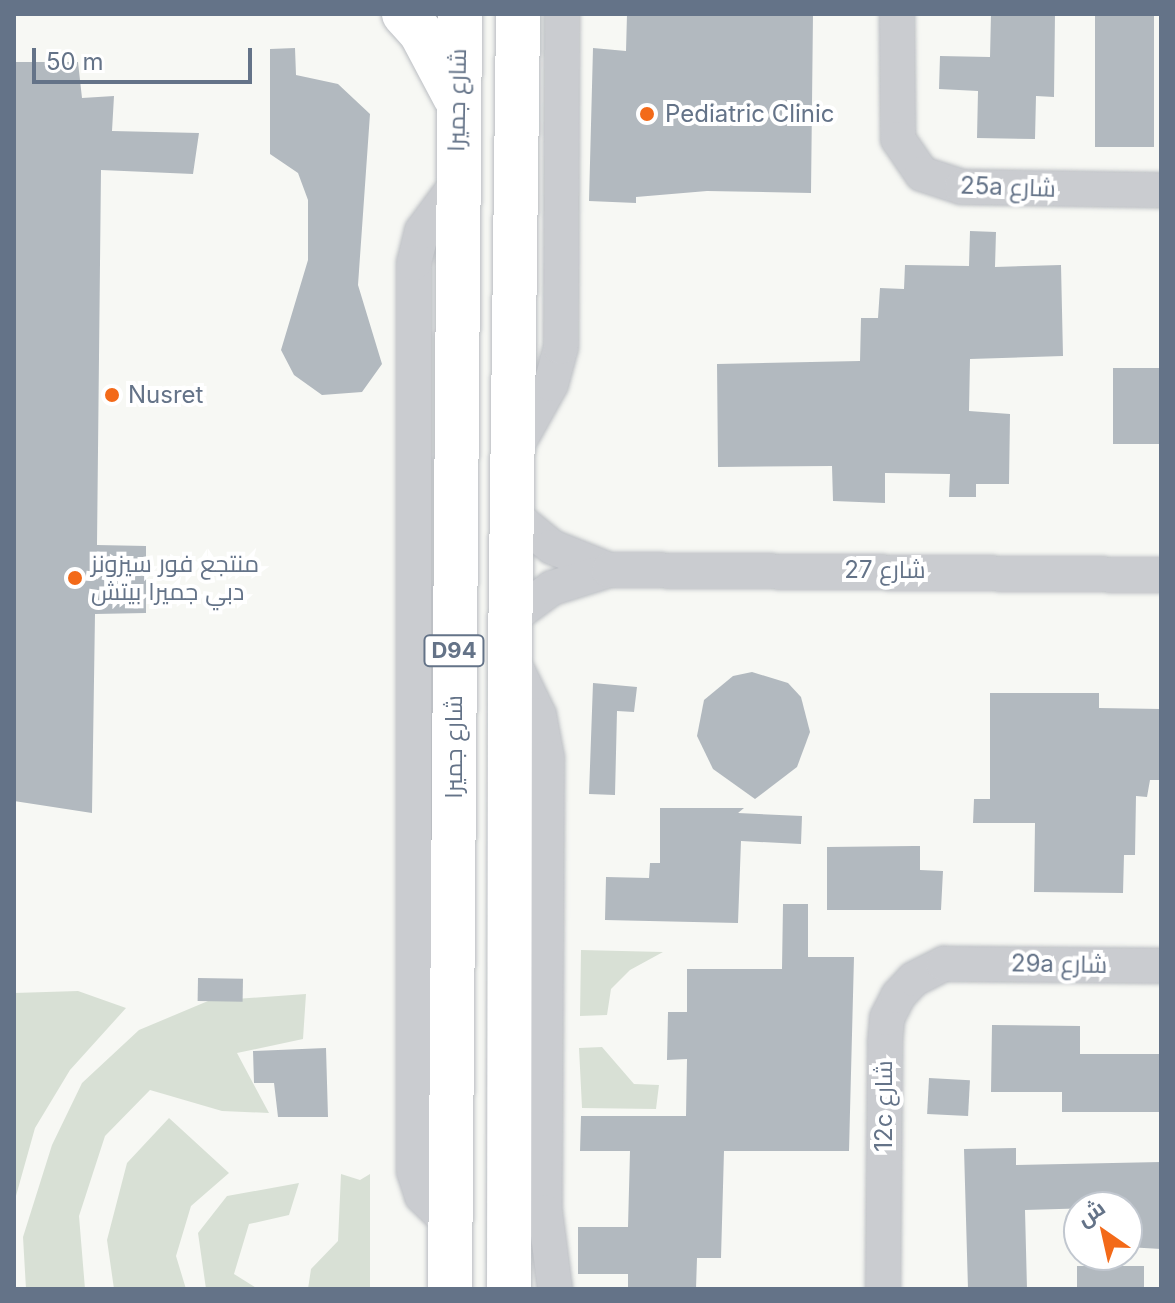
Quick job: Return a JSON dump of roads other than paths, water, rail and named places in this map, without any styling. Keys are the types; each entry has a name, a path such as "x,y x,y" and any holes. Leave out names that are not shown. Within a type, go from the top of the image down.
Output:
{"main road":[{"path":"404,14 421,33 456,99"},
{"name":"شارع جميرا","path":"450,1289 456,99 460,14"},
{"name":"D94","path":"509,1289 510,636 515,449 518,14"}],"street":[{"path":"515,449 551,384 561,347 562,14"},
{"name":"25a شارع","path":"897,14 896,117 907,158 941,184 1161,190"},
{"name":"شارع 27","path":"512,514 552,547 609,570"},
{"name":"شارع 27","path":"510,636 552,588 609,570 1161,575"},
{"path":"510,636 539,715 547,758 545,1212 555,1289"},
{"name":"29a شارع","path":"957,963 1161,966"},
{"name":"12c شارع","path":"883,1289 887,1018 914,979 957,963"}],"place":[{"name":"Pediatric Clinic","path":"647,114"},
{"name":"Nusret","path":"112,395"},
{"name":"منتجع فور سيزونز دبي جميرا بيتش","path":"75,578"}]}
